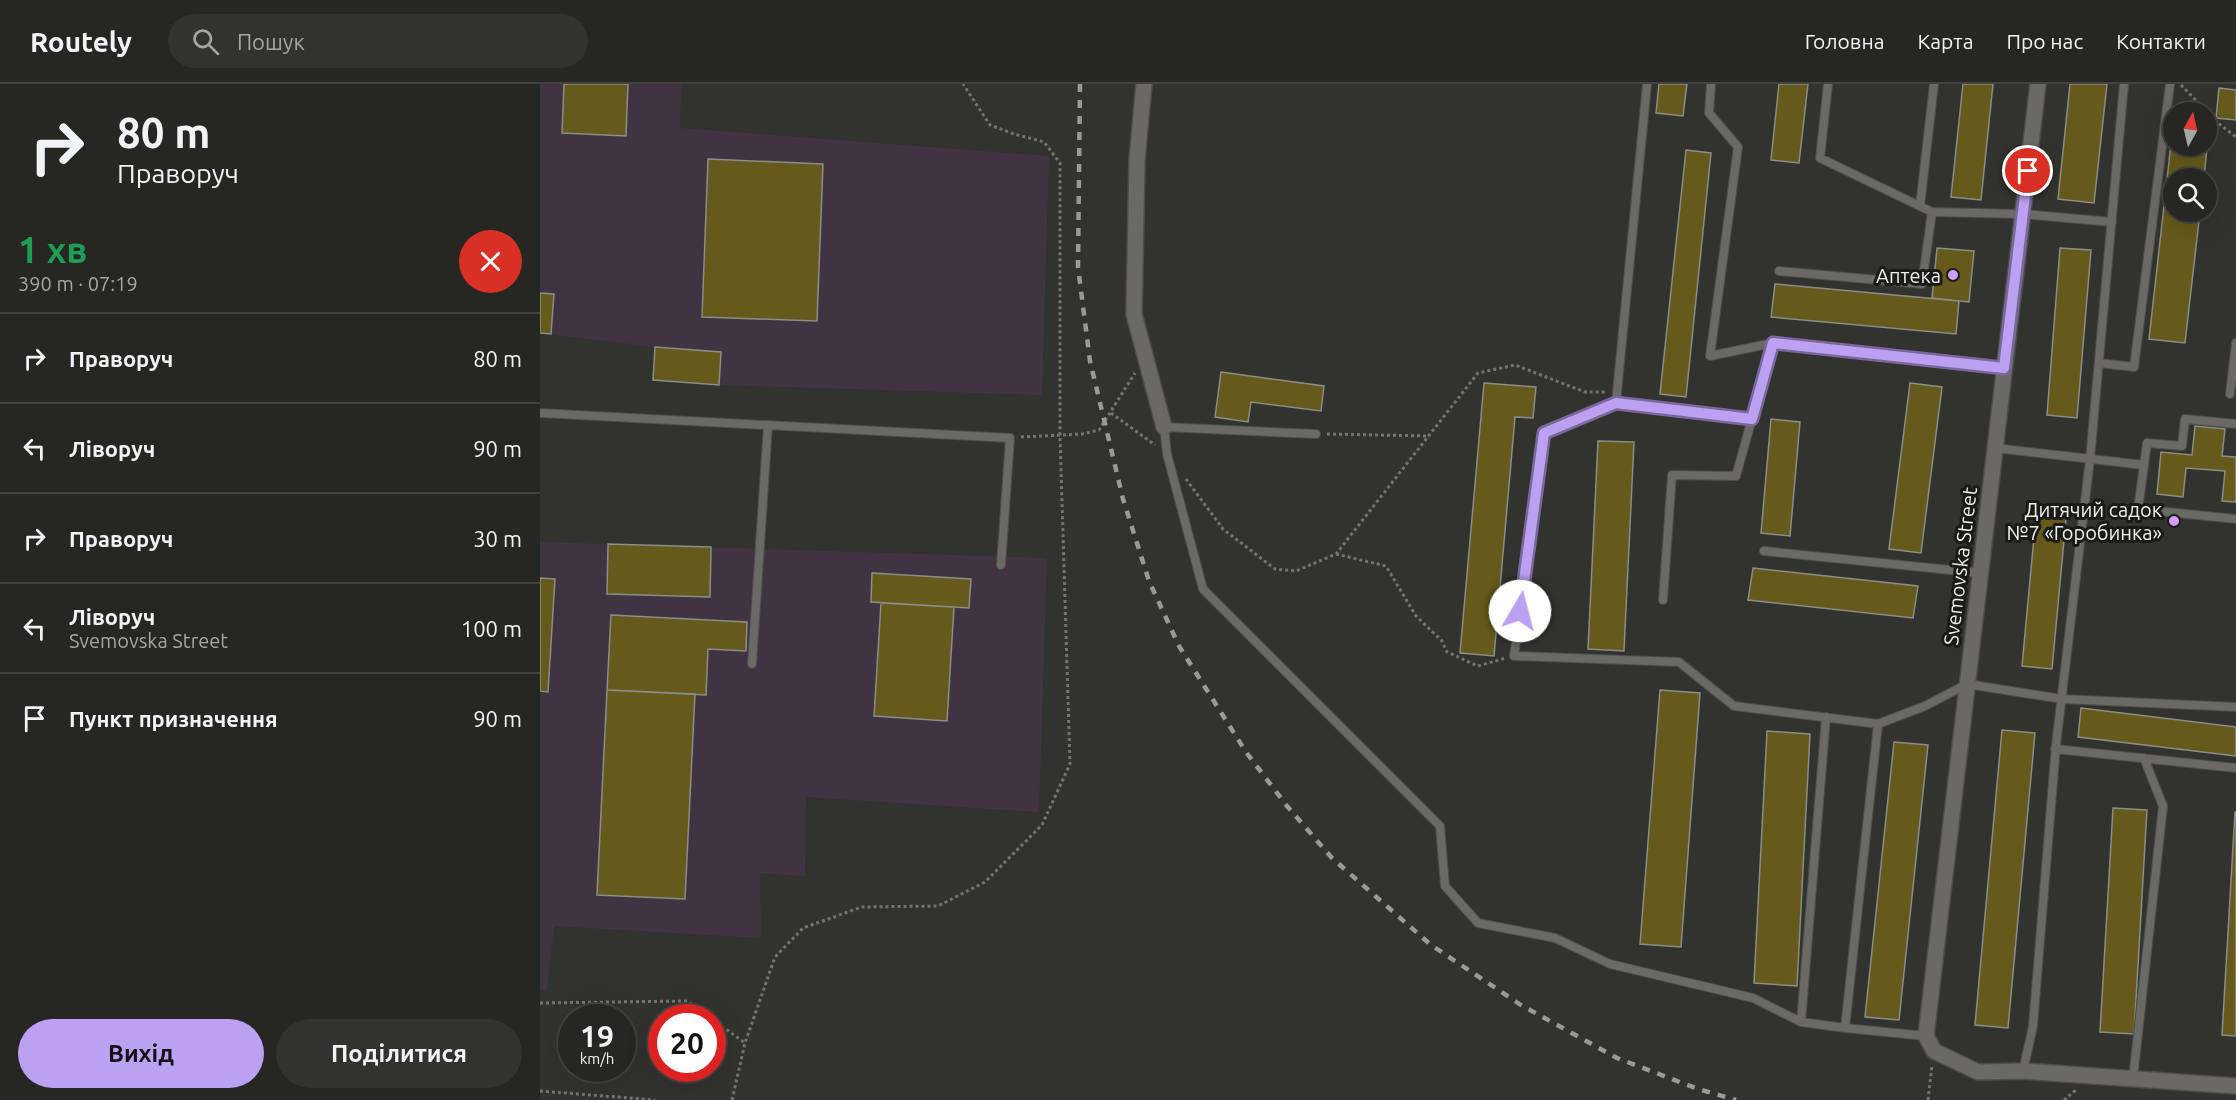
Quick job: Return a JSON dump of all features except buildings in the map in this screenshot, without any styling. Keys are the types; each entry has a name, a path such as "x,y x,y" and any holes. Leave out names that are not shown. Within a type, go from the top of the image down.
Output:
{"street":[{"path":"1144,84 1137,160 1134,314 1164,427"},
{"name":"Svemovska Street","path":"1926,1036 2038,84"},
{"path":"1926,1036 1934,1051 1978,1071 2023,1071 2236,1086"}],"lane":[{"path":"1616,403 1647,84"},
{"path":"1711,84 1708,113 1738,147 1710,356 1773,343 2004,368"},
{"path":"1828,84 1820,158 1932,212 2022,214 2112,222"},
{"path":"1920,206 1934,84"},
{"path":"2023,1071 2033,1026 2055,749 2090,459 2124,84"},
{"path":"2099,363 2134,367 2170,84"},
{"path":"1779,271 1922,284 1932,212"},
{"path":"1663,600 1672,475 1736,476 1773,343"},
{"path":"2230,394 2236,343"},
{"path":"1752,419 1616,403 1544,433 1514,656 1679,662 1734,706 1878,724 1925,706 1967,684 2062,699 2236,707"},
{"path":"540,413 1010,438 1001,565"},
{"path":"2236,424 2185,419 2182,446 2147,444 2138,509 2236,519"},
{"path":"752,664 768,425"},
{"path":"1316,434 1164,427 1167,454 1203,589 1440,826 1445,886 1478,923 1555,938 1610,964 1753,998 1801,1022 1926,1036"},
{"path":"1995,448 2144,465"},
{"path":"1764,551 1980,573"},
{"path":"1801,1022 1826,717"},
{"path":"1845,1028 1878,724"},
{"path":"2055,749 2236,768"},
{"path":"2133,1079 2163,806 2144,758"}],"path":[{"path":"732,1100 745,1043 775,957 803,928 862,907 938,906 985,882 1042,825 1070,764 1060,436 1060,163 1044,142 990,125 963,84"},
{"path":"2180,84 2218,123 2236,137"},
{"path":"1010,438 1060,436 1100,430 1145,355"},
{"path":"1111,413 1167,454 1223,529 1275,568 1296,571 1336,554 1478,373 1515,365 1586,392 1617,392"},
{"path":"1316,434 1429,436"},
{"path":"1336,554 1386,566 1416,616 1442,641 1447,652 1478,666 1514,656"},
{"path":"540,1004 687,1001 691,1004"},
{"path":"726,1029 745,1043"},
{"path":"1928,1100 1934,1051"},
{"path":"540,1091 655,1100"}],"shaded area":[{"path":"540,84 681,84 680,128 1049,156 1042,395 719,385 653,380 655,347 540,333"},
{"path":"540,542 1047,558 1039,812 806,797 805,876 760,873 761,938 554,926 547,991 540,990"}],"railway":[{"path":"1080,84 1078,267 1090,361 1123,499 1149,581 1179,646 1246,752 1287,806 1332,858 1431,945 1521,1005 1617,1058 1698,1089 1736,1100"}],"place":[{"name":"Аптека","path":"1953,275"},
{"name":"Дитячий садок №7 «Горобинка»","path":"2174,521"}],"route":[{"path":"1520,611 1544,433 1616,403 1752,419 1773,343 2004,368 2028,171"}]}
